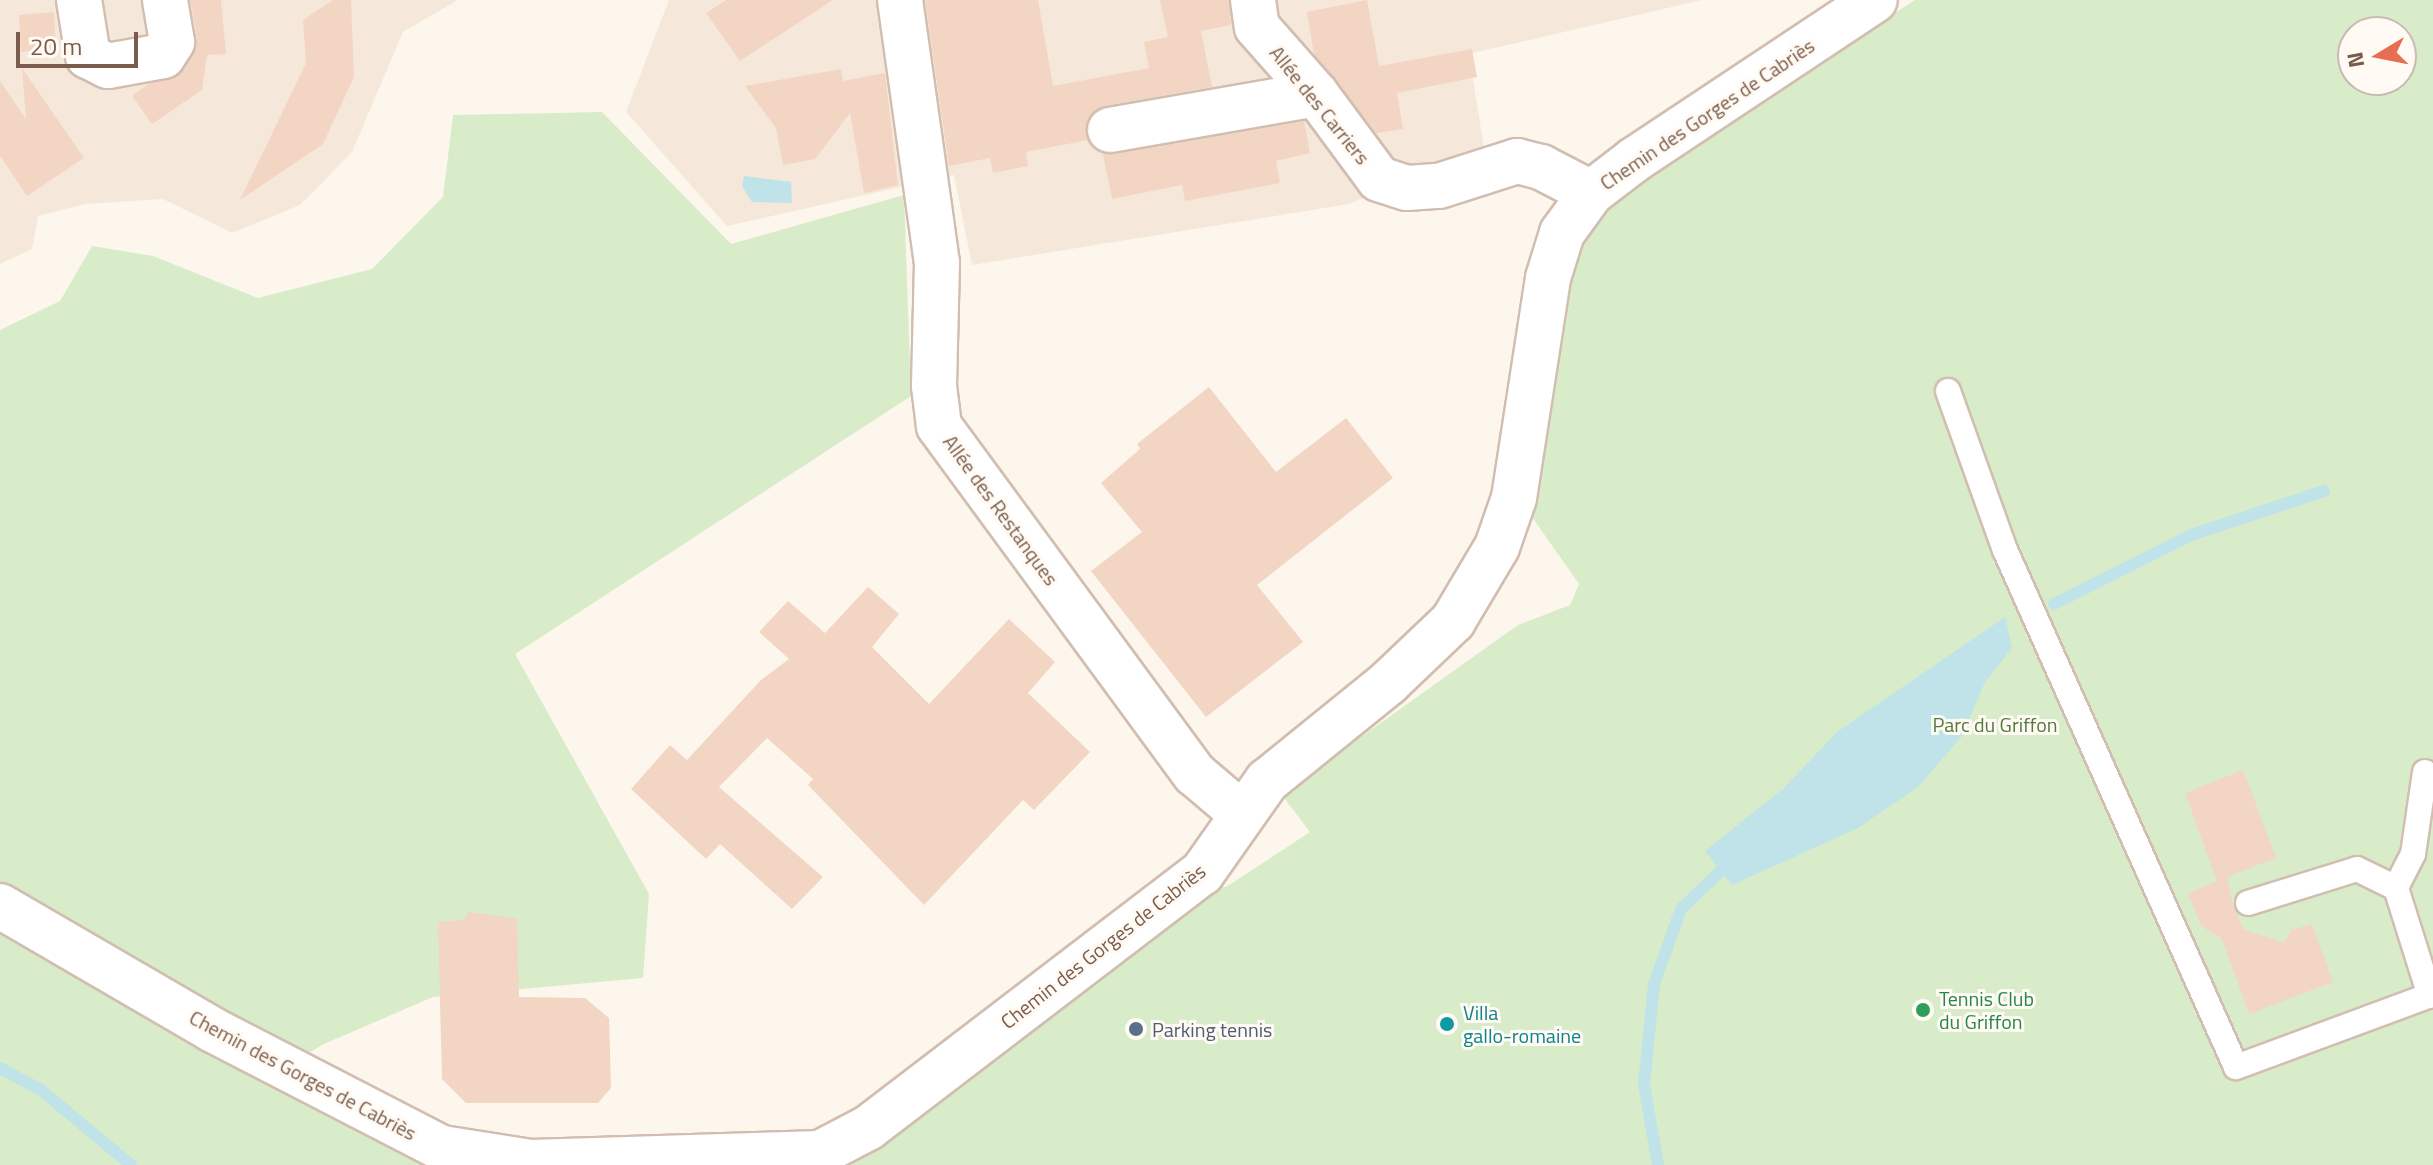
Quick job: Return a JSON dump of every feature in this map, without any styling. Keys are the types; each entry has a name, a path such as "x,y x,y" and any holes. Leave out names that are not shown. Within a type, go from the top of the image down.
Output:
{"street":[{"path":"79,0 88,56 108,66 163,56 172,42 165,0"},
{"name":"Allée des Restanques","path":"900,0 937,263 934,386 939,426 1195,774 1242,814"},
{"name":"Allée des Carriers","path":"1253,0 1257,27 1316,94 1379,179 1407,188 1439,186 1517,161 1541,167 1591,193"},
{"name":"Chemin des Gorges de Cabriès","path":"0,906 211,1029 442,1148 544,1162 824,1159 1202,873 1267,781 1388,683 1453,621 1497,547 1514,498 1548,278 1562,233 1591,193 1875,0"},
{"path":"1110,130 1316,94"}],"lane":[{"path":"1948,391 2005,550 2236,1067 2431,995 2396,888 2413,854 2425,772"},
{"path":"2248,903 2357,869 2396,888"}],"shaded area":[{"path":"0,0 458,0 403,32 352,152 300,205 232,233 163,199 85,204 38,216 32,249 0,264"},
{"path":"669,0 1702,0 1469,54 1484,148 1349,204 972,265 954,175 727,226 626,112"}],"green space":[{"name":"Parc du Griffon","path":"1915,0 2433,0 2433,1165 833,1165 1210,886 1226,887 1310,832 1281,794 1518,625 1570,605 1579,584 1532,517 1564,283 1602,201"},
{"path":"602,112 731,244 904,195 911,396 515,654 649,894 643,978 433,997 324,1044 260,1081 428,1165 0,1165 0,330 60,301 92,246 153,256 258,298 372,269 443,197 453,115"}],"water":[{"path":"744,176 791,182 792,203 752,202 742,186"},
{"path":"2005,617 2012,648 1985,682 1962,736 1918,787 1858,828 1732,885 1705,851 1784,788 1837,732"}],"building":[{"path":"190,0 221,0 226,54 207,55 202,90 152,124 132,96 148,84 176,77 193,56 197,38"},
{"path":"333,0 351,0 354,77 323,144 240,200 306,63 303,20"},
{"path":"726,0 833,0 740,61 706,13"},
{"path":"925,0 1038,0 1053,86 1149,68 1144,42 1168,37 1160,0 1229,0 1231,25 1201,31 1212,87 1105,106 1087,121 1088,140 1026,152 1028,166 993,173 990,158 949,166"},
{"path":"1367,0 1379,66 1472,49 1477,77 1397,93 1403,129 1376,133 1314,54 1307,12"},
{"path":"54,12 56,49 21,52 19,15"},
{"path":"22,68 84,158 27,196 0,156 0,81 26,119"},
{"path":"841,69 843,81 885,73 898,185 864,193 850,113 815,159 783,165 776,128 745,86"},
{"path":"1304,121 1310,153 1276,161 1280,183 1185,201 1182,185 1112,199 1103,154"},
{"path":"1209,387 1276,472 1346,418 1393,478 1257,585 1303,642 1206,717 1091,571 1142,532 1101,483 1140,449 1137,444"},
{"path":"868,587 899,614 872,647 929,704 1009,619 1055,662 1028,693 1090,752 1034,810 1023,800 924,905 808,785 813,779 767,738 719,787 823,877 792,909 720,844 706,859 631,789 670,745 687,760 761,680 789,659 759,632 788,601 825,633"},
{"path":"2243,770 2276,858 2227,877 2234,908 2244,930 2284,943 2291,930 2312,924 2333,982 2249,1014 2222,939 2201,926 2188,894 2217,881 2185,793"},
{"path":"469,912 517,918 519,997 585,998 609,1018 611,1088 598,1103 466,1103 442,1079 438,922 463,920"}],"waterway":[{"path":"2054,604 2191,535 2324,491"},
{"path":"1658,1165 1644,1085 1654,984 1681,909 1731,861"},
{"path":"0,1068 41,1090 131,1165"}],"place":[{"name":"Tennis Club du Griffon","path":"1923,1010"},
{"name":"Villa gallo-romaine","path":"1447,1024"},
{"name":"Parking tennis","path":"1136,1029"}]}
